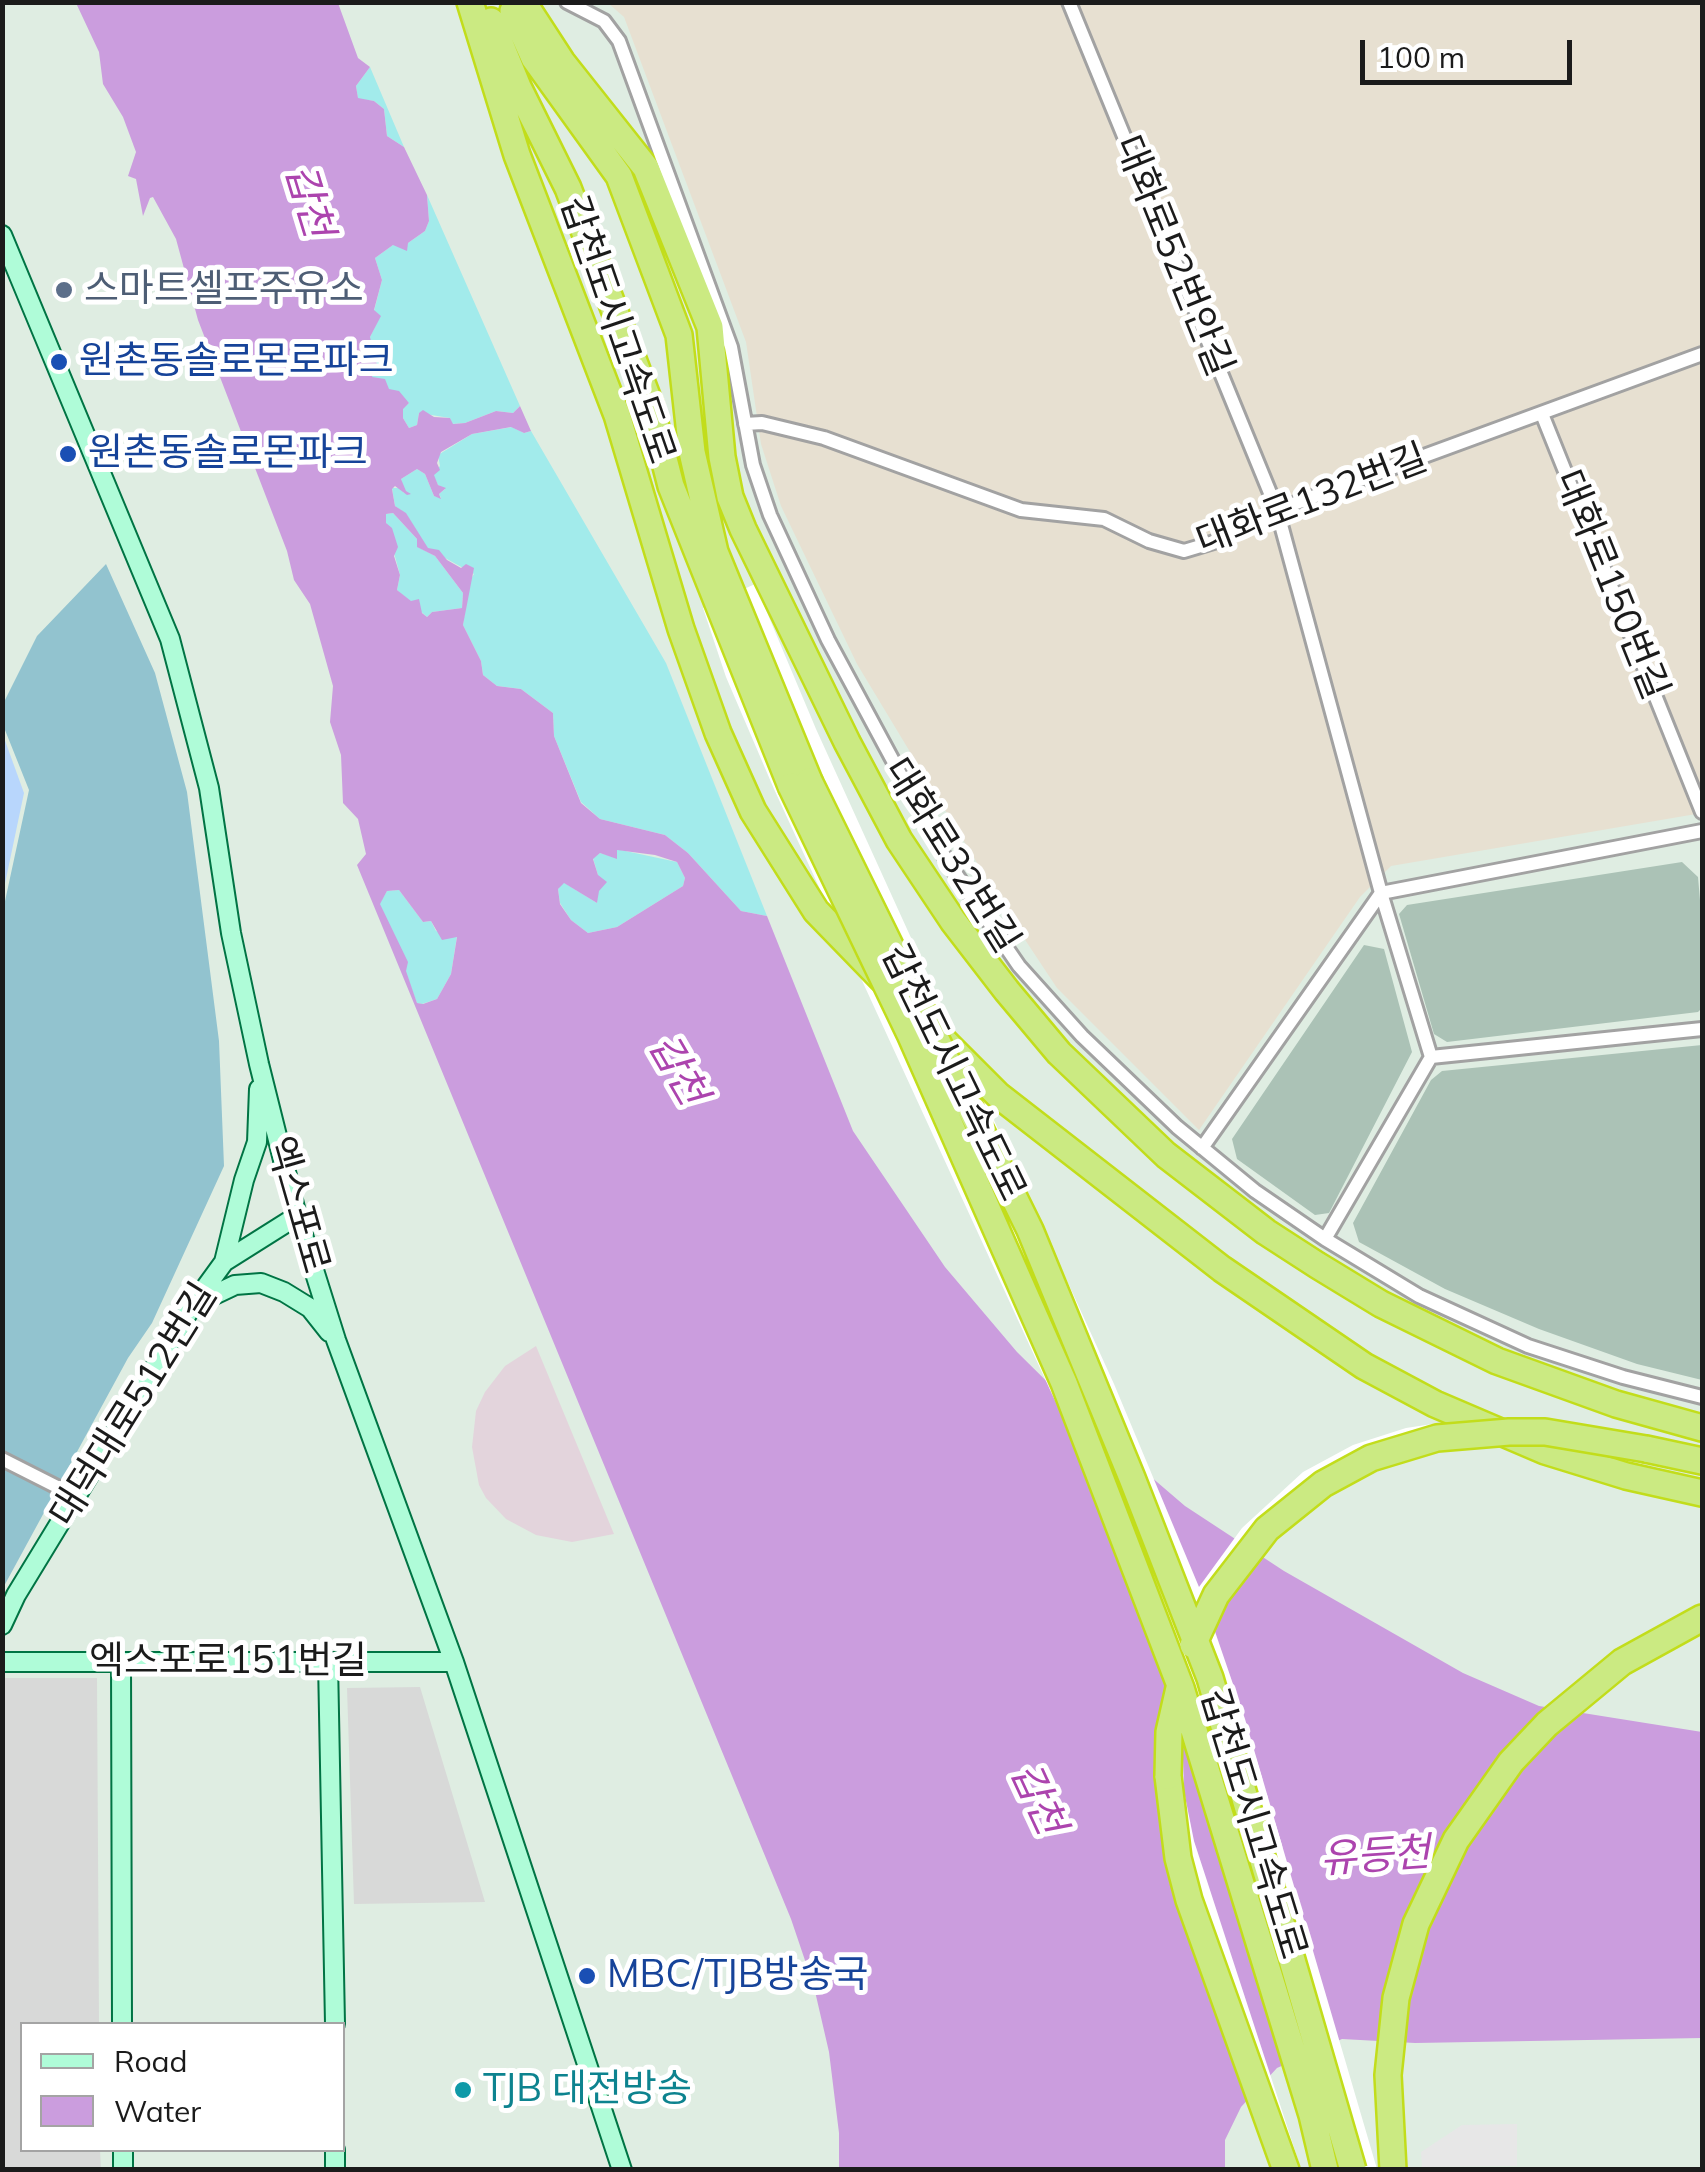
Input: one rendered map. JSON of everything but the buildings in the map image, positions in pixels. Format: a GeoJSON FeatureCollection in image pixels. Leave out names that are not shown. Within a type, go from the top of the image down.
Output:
{"type":"FeatureCollection","features":[{"type":"Feature","properties":{"kind":"highway"},"geometry":{"type":"LineString","coordinates":[[470,2],[517,155],[616,415],[681,629],[718,733],[753,812],[816,911],[998,1095],[1299,1324],[1364,1366],[1495,1431],[1584,1464],[1702,1493]]}},
{"type":"Feature","properties":{"kind":"highway","name":"갑천도시고속도로"},"geometry":{"type":"LineString","coordinates":[[484,2],[518,87],[568,188],[650,404],[677,504],[1064,1383],[1181,1688],[1306,2096],[1324,2170]]}},
{"type":"Feature","properties":{"kind":"highway","name":"갑천도시고속도로"},"geometry":{"type":"LineString","coordinates":[[510,2],[534,58],[619,176],[679,336],[692,452],[715,552],[800,784],[1030,1230],[1210,1678],[1353,2170]]}},
{"type":"Feature","properties":{"kind":"highway"},"geometry":{"type":"LineString","coordinates":[[523,2],[562,62],[646,168],[710,327],[722,457],[730,497],[743,529],[899,840],[1007,992],[1058,1053],[1166,1155],[1316,1265],[1381,1304],[1497,1361],[1616,1404],[1702,1428]]}},
{"type":"Feature","properties":{"kind":"highway"},"geometry":{"type":"LineString","coordinates":[[1286,2170],[1189,1900],[1170,1806],[1169,1732],[1182,1676],[1202,1622],[1240,1559],[1267,1529],[1323,1484],[1396,1448],[1459,1435],[1527,1432],[1585,1437],[1702,1461]]}},
{"type":"Feature","properties":{"kind":"highway"},"geometry":{"type":"LineString","coordinates":[[1394,2170],[1388,2074],[1396,1998],[1416,1924],[1456,1840],[1502,1774],[1546,1724],[1622,1662],[1702,1618]]}},
{"type":"Feature","properties":{"kind":"street","name":"대화로32번길"},"geometry":{"type":"LineString","coordinates":[[567,2],[604,21],[619,41],[723,321],[753,465],[770,516],[828,640],[947,861],[1019,966],[1082,1036],[1202,1148],[1326,1239],[1419,1296],[1528,1346],[1702,1397]]}},
{"type":"Feature","properties":{"kind":"street","name":"대화로52번안길"},"geometry":{"type":"LineString","coordinates":[[1069,2],[1277,510],[1381,893],[1431,1057]]}},
{"type":"Feature","properties":{"kind":"street","name":"엑스포로"},"geometry":{"type":"LineString","coordinates":[[2,235],[170,639],[209,788],[232,932],[259,1064],[298,1216],[336,1340],[454,1662],[622,2170]]}},
{"type":"Feature","properties":{"kind":"street","name":"대화로132번길"},"geometry":{"type":"LineString","coordinates":[[745,424],[762,423],[824,438],[1022,510],[1104,519],[1149,541],[1184,551],[1224,538],[1277,510],[1702,354]]}},
{"type":"Feature","properties":{"kind":"street","name":"대화로150번길"},"geometry":{"type":"LineString","coordinates":[[1542,414],[1702,812]]}},
{"type":"Feature","properties":{"kind":"street"},"geometry":{"type":"LineString","coordinates":[[1202,1148],[1381,893],[1702,831]]}},
{"type":"Feature","properties":{"kind":"street"},"geometry":{"type":"LineString","coordinates":[[1326,1239],[1431,1057],[1702,1029]]}},
{"type":"Feature","properties":{"kind":"street"},"geometry":{"type":"LineString","coordinates":[[224,1262],[257,1142],[259,1064]]}},
{"type":"Feature","properties":{"kind":"street","name":"대덕대로512번길"},"geometry":{"type":"LineString","coordinates":[[2,1625],[16,1595],[192,1306],[224,1262],[298,1216]]}},
{"type":"Feature","properties":{"kind":"street"},"geometry":{"type":"LineString","coordinates":[[192,1306],[235,1284],[261,1283],[310,1308],[336,1340]]}},
{"type":"Feature","properties":{"kind":"street"},"geometry":{"type":"LineString","coordinates":[[2,1459],[77,1498]]}},
{"type":"Feature","properties":{"kind":"street","name":"엑스포로151번길"},"geometry":{"type":"LineString","coordinates":[[2,1662],[454,1662]]}},
{"type":"Feature","properties":{"kind":"street"},"geometry":{"type":"LineString","coordinates":[[121,1662],[122,2022]]}},
{"type":"Feature","properties":{"kind":"street"},"geometry":{"type":"LineString","coordinates":[[328,1662],[335,2022]]}},
{"type":"Feature","properties":{"kind":"shaded area"},"geometry":{"type":"Polygon","coordinates":[[[608,3],[1702,3],[1702,813],[1391,866],[1360,897],[1199,1130],[1057,988],[857,664],[781,506],[761,444],[746,342],[624,17],[608,3]]]}},
{"type":"Feature","properties":{"kind":"shaded area"},"geometry":{"type":"Polygon","coordinates":[[[370,67],[404,147],[387,136],[384,109],[374,101],[358,99],[356,86],[370,67]]]}},
{"type":"Feature","properties":{"kind":"shaded area"},"geometry":{"type":"Polygon","coordinates":[[[427,195],[520,406],[513,413],[496,411],[452,424],[450,418],[419,413],[417,425],[409,428],[403,408],[409,403],[372,378],[370,337],[380,316],[374,311],[382,280],[375,258],[425,231],[429,221],[427,195]]]}},
{"type":"Feature","properties":{"kind":"shaded area"},"geometry":{"type":"Polygon","coordinates":[[[512,427],[524,433],[531,431],[666,663],[767,916],[741,911],[688,853],[665,835],[600,819],[581,802],[554,736],[553,713],[521,689],[497,686],[483,675],[481,661],[463,625],[469,582],[474,574],[427,548],[406,514],[395,506],[392,488],[400,488],[404,493],[401,479],[417,469],[425,474],[434,496],[441,498],[439,494],[445,489],[433,475],[440,466],[438,455],[472,434],[512,427]]]}},
{"type":"Feature","properties":{"kind":"shaded area"},"geometry":{"type":"Polygon","coordinates":[[[393,513],[417,539],[418,547],[435,556],[463,593],[462,608],[432,612],[427,617],[397,590],[400,575],[386,523],[386,514],[393,513]]]}},
{"type":"Feature","properties":{"kind":"shaded area"},"geometry":{"type":"Polygon","coordinates":[[[106,564],[155,673],[187,792],[219,1041],[224,1166],[152,1323],[128,1358],[3,1588],[2,915],[29,790],[3,725],[3,704],[37,636],[106,564]]]}},
{"type":"Feature","properties":{"kind":"shaded area"},"geometry":{"type":"Polygon","coordinates":[[[3,735],[24,793],[3,893],[3,735]]]}},
{"type":"Feature","properties":{"kind":"shaded area"},"geometry":{"type":"Polygon","coordinates":[[[616,849],[677,862],[685,878],[683,886],[617,927],[588,933],[571,920],[560,903],[558,889],[563,882],[597,903],[598,875],[593,858],[600,853],[617,858],[616,849]]]}},
{"type":"Feature","properties":{"kind":"shaded area"},"geometry":{"type":"Polygon","coordinates":[[[1682,862],[1698,877],[1702,1008],[1698,1012],[1447,1042],[1434,1034],[1399,914],[1407,905],[1682,862]]]}},
{"type":"Feature","properties":{"kind":"shaded area"},"geometry":{"type":"Polygon","coordinates":[[[399,890],[423,922],[431,921],[436,931],[457,936],[451,974],[437,999],[422,1004],[417,1003],[379,904],[387,891],[399,890]]]}},
{"type":"Feature","properties":{"kind":"shaded area"},"geometry":{"type":"Polygon","coordinates":[[[1364,945],[1384,949],[1412,1052],[1329,1213],[1315,1215],[1237,1159],[1232,1139],[1364,945]]]}},
{"type":"Feature","properties":{"kind":"shaded area"},"geometry":{"type":"Polygon","coordinates":[[[1702,1045],[1702,1380],[1637,1364],[1539,1329],[1445,1289],[1359,1242],[1353,1223],[1431,1080],[1442,1071],[1702,1045]]]}},
{"type":"Feature","properties":{"kind":"shaded area"},"geometry":{"type":"Polygon","coordinates":[[[536,1346],[614,1534],[572,1542],[536,1535],[506,1519],[479,1485],[472,1447],[476,1411],[505,1366],[536,1346]]]}},
{"type":"Feature","properties":{"kind":"shaded area"},"geometry":{"type":"Polygon","coordinates":[[[3,1678],[97,1678],[99,2022],[20,2022],[20,2152],[100,2152],[101,2169],[3,2169],[3,1678]]]}},
{"type":"Feature","properties":{"kind":"shaded area"},"geometry":{"type":"Polygon","coordinates":[[[420,1687],[485,1902],[354,1904],[347,1688],[420,1687]]]}},
{"type":"Feature","properties":{"kind":"shaded area"},"geometry":{"type":"Polygon","coordinates":[[[1517,2124],[1517,2166],[1422,2167],[1421,2152],[1462,2125],[1517,2124]]]}},
{"type":"Feature","properties":{"kind":"water"},"geometry":{"type":"Polygon","coordinates":[[[76,3],[338,3],[358,58],[370,67],[356,86],[358,98],[374,101],[384,109],[387,136],[404,147],[427,195],[429,221],[425,231],[408,243],[407,251],[393,245],[375,258],[382,280],[374,310],[381,316],[370,337],[377,365],[372,377],[385,379],[389,389],[399,391],[409,403],[403,409],[403,418],[409,428],[417,425],[423,410],[434,417],[450,418],[453,424],[496,411],[513,413],[520,406],[531,431],[524,433],[511,427],[472,434],[441,452],[437,463],[440,470],[434,475],[438,485],[446,488],[439,494],[441,499],[434,496],[425,474],[417,469],[401,479],[411,494],[395,486],[392,489],[395,506],[406,513],[428,548],[439,550],[461,568],[466,564],[474,568],[463,625],[481,661],[483,675],[497,686],[521,689],[553,713],[554,736],[581,803],[600,819],[665,835],[688,853],[741,911],[767,916],[853,1131],[945,1267],[1017,1352],[1094,1428],[1185,1506],[1284,1571],[1463,1673],[1539,1706],[1702,1732],[1702,2038],[1415,2043],[1342,2039],[1277,2068],[1241,2107],[1225,2140],[1225,2169],[839,2169],[839,2133],[829,2052],[814,1987],[791,1919],[357,865],[366,854],[358,819],[343,803],[341,755],[330,722],[333,686],[310,604],[294,580],[287,551],[198,320],[176,239],[153,197],[143,216],[136,179],[128,176],[136,152],[123,117],[103,84],[99,52],[76,3]],[[393,513],[386,514],[386,523],[392,528],[398,547],[394,556],[400,575],[397,590],[411,601],[419,599],[427,617],[432,612],[462,608],[463,593],[435,556],[417,547],[417,539],[393,513]],[[617,850],[617,859],[600,853],[593,859],[598,875],[607,882],[599,891],[597,903],[564,883],[558,889],[560,904],[571,920],[588,933],[617,927],[683,886],[685,878],[677,862],[617,850]],[[399,890],[387,891],[380,904],[408,962],[406,971],[417,1003],[437,999],[451,974],[457,937],[442,940],[431,921],[423,922],[399,890]]]}},
{"type":"Feature","properties":{"kind":"pier"},"geometry":{"type":"Polygon","coordinates":[[[755,584],[816,729],[1114,1384],[1199,1587],[1242,1528],[1303,1472],[1353,1445],[1406,1428],[1452,1421],[1497,1440],[1427,1449],[1349,1477],[1283,1523],[1210,1617],[1245,1719],[1377,2169],[1315,2169],[1182,1729],[1184,1791],[1194,1841],[1301,2169],[1281,2169],[1177,1855],[1169,1692],[1125,1570],[1057,1405],[774,789],[726,677],[703,608],[755,584]]]}},
{"type":"Feature","properties":{"kind":"place","name":"스마트셀프주유소"},"geometry":{"type":"Point","coordinates":[64,290]}},
{"type":"Feature","properties":{"kind":"place","name":"원촌동솔로몬로파크"},"geometry":{"type":"Point","coordinates":[59,362]}},
{"type":"Feature","properties":{"kind":"place","name":"원촌동솔로몬파크"},"geometry":{"type":"Point","coordinates":[68,454]}},
{"type":"Feature","properties":{"kind":"place","name":"MBC/TJB방송국"},"geometry":{"type":"Point","coordinates":[587,1976]}},
{"type":"Feature","properties":{"kind":"place","name":"TJB 대전방송"},"geometry":{"type":"Point","coordinates":[463,2090]}},
{"type":"Feature","properties":{"kind":"water label","name":"갑천"},"geometry":{"type":"Point","coordinates":[308,201]}},
{"type":"Feature","properties":{"kind":"water label","name":"갑천"},"geometry":{"type":"Point","coordinates":[677,1070]}},
{"type":"Feature","properties":{"kind":"water label","name":"갑천"},"geometry":{"type":"Point","coordinates":[1037,1799]}},
{"type":"Feature","properties":{"kind":"water label","name":"유등천"},"geometry":{"type":"Point","coordinates":[1375,1857]}}]}
